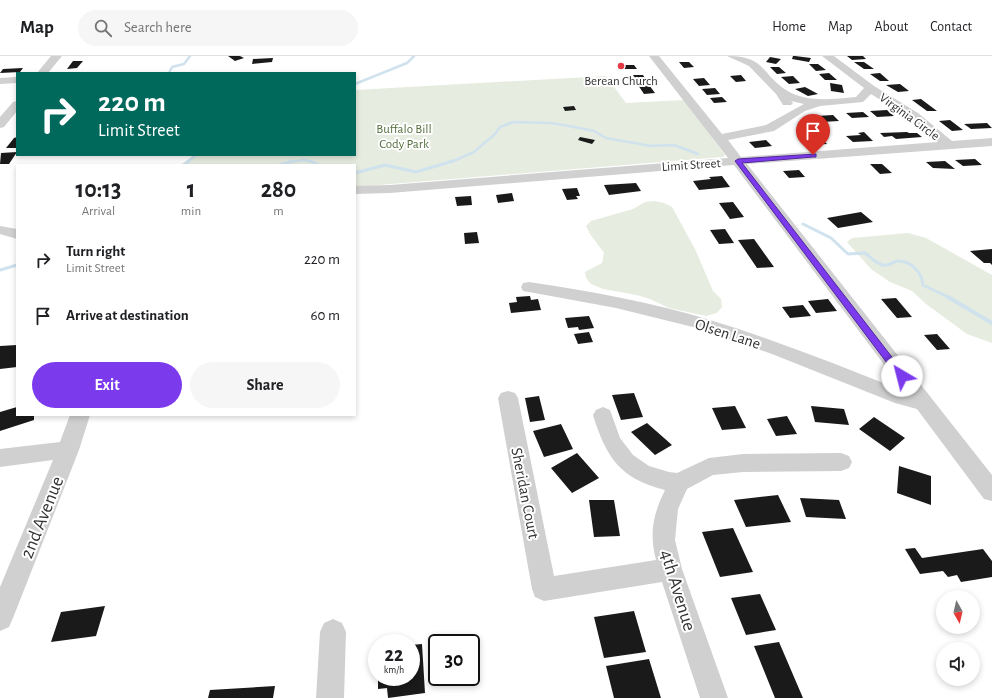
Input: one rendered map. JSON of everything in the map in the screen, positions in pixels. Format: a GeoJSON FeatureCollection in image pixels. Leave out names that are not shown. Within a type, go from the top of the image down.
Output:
{"type":"FeatureCollection","features":[{"type":"Feature","properties":{"kind":"street"},"geometry":{"type":"LineString","coordinates":[[43,72],[57,56]]}},
{"type":"Feature","properties":{"kind":"street"},"geometry":{"type":"LineString","coordinates":[[654,56],[738,161],[921,402],[992,492]]}},
{"type":"Feature","properties":{"kind":"street"},"geometry":{"type":"LineString","coordinates":[[719,138],[770,128],[784,121],[787,116],[788,104],[781,92],[753,60],[732,56]]}},
{"type":"Feature","properties":{"kind":"street","name":"Virginia Circle"},"geometry":{"type":"LineString","coordinates":[[827,56],[870,88],[894,102],[949,145]]}},
{"type":"Feature","properties":{"kind":"street"},"geometry":{"type":"LineString","coordinates":[[0,81],[16,80]]}},
{"type":"Feature","properties":{"kind":"street","name":"Virginia Circle"},"geometry":{"type":"LineString","coordinates":[[781,92],[796,99],[817,103],[859,100],[870,88]]}},
{"type":"Feature","properties":{"kind":"street"},"geometry":{"type":"LineString","coordinates":[[859,100],[875,99],[894,102]]}},
{"type":"Feature","properties":{"kind":"street"},"geometry":{"type":"LineString","coordinates":[[787,116],[817,103]]}},
{"type":"Feature","properties":{"kind":"street"},"geometry":{"type":"LineString","coordinates":[[0,124],[16,105]]}},
{"type":"Feature","properties":{"kind":"street","name":"Limit Street"},"geometry":{"type":"LineString","coordinates":[[356,196],[382,193],[390,190],[738,161],[992,142]]}},
{"type":"Feature","properties":{"kind":"street","name":"Limit Street"},"geometry":{"type":"LineString","coordinates":[[356,190],[381,188],[390,190]]}},
{"type":"Feature","properties":{"kind":"street"},"geometry":{"type":"LineString","coordinates":[[0,230],[16,234]]}},
{"type":"Feature","properties":{"kind":"street"},"geometry":{"type":"LineString","coordinates":[[0,238],[16,238]]}},
{"type":"Feature","properties":{"kind":"street","name":"Olsen Lane"},"geometry":{"type":"LineString","coordinates":[[529,287],[583,295],[702,324],[764,344],[902,398],[921,402]]}},
{"type":"Feature","properties":{"kind":"street","name":"Sheridan Court"},"geometry":{"type":"LineString","coordinates":[[508,398],[544,589],[670,569]]}},
{"type":"Feature","properties":{"kind":"street"},"geometry":{"type":"LineString","coordinates":[[603,415],[612,444],[638,472],[656,480],[679,483],[708,467],[743,462],[841,462]]}},
{"type":"Feature","properties":{"kind":"street","name":"2nd Avenue"},"geometry":{"type":"LineString","coordinates":[[0,618],[68,450],[80,416]]}},
{"type":"Feature","properties":{"kind":"street"},"geometry":{"type":"LineString","coordinates":[[0,458],[68,450]]}},
{"type":"Feature","properties":{"kind":"street","name":"4th Avenue"},"geometry":{"type":"LineString","coordinates":[[679,483],[667,509],[663,540],[670,569],[714,698]]}},
{"type":"Feature","properties":{"kind":"street"},"geometry":{"type":"LineString","coordinates":[[330,698],[333,632]]}},
{"type":"Feature","properties":{"kind":"green space","name":"Buffalo Bill Cody Park"},"geometry":{"type":"Polygon","coordinates":[[[606,76],[626,103],[685,100],[725,155],[723,157],[356,187],[356,164],[182,164],[194,156],[356,156],[356,90],[606,76]]]}},
{"type":"Feature","properties":{"kind":"green space"},"geometry":{"type":"Polygon","coordinates":[[[655,201],[672,207],[695,249],[713,291],[721,299],[722,307],[717,313],[706,316],[669,308],[637,295],[603,289],[591,284],[586,278],[585,272],[602,263],[604,253],[586,226],[591,221],[633,209],[645,202],[655,201]]]}},
{"type":"Feature","properties":{"kind":"green space"},"geometry":{"type":"Polygon","coordinates":[[[908,233],[926,238],[992,275],[992,343],[967,334],[926,304],[912,291],[890,282],[871,269],[847,242],[852,238],[908,233]]]}},
{"type":"Feature","properties":{"kind":"building"},"geometry":{"type":"Polygon","coordinates":[[[228,56],[240,56],[244,58],[235,61],[228,56]]]}},
{"type":"Feature","properties":{"kind":"building"},"geometry":{"type":"Polygon","coordinates":[[[793,56],[811,58],[809,62],[792,59],[793,56]]]}},
{"type":"Feature","properties":{"kind":"building"},"geometry":{"type":"Polygon","coordinates":[[[847,56],[863,56],[866,59],[852,60],[847,56]]]}},
{"type":"Feature","properties":{"kind":"building"},"geometry":{"type":"Polygon","coordinates":[[[770,57],[781,59],[776,64],[766,62],[770,57]]]}},
{"type":"Feature","properties":{"kind":"building"},"geometry":{"type":"Polygon","coordinates":[[[273,58],[272,62],[252,64],[253,59],[273,58]]]}},
{"type":"Feature","properties":{"kind":"building"},"geometry":{"type":"Polygon","coordinates":[[[73,61],[83,61],[77,68],[67,69],[73,61]]]}},
{"type":"Feature","properties":{"kind":"building"},"geometry":{"type":"Polygon","coordinates":[[[679,62],[689,62],[694,67],[684,68],[679,62]]]}},
{"type":"Feature","properties":{"kind":"building"},"geometry":{"type":"Polygon","coordinates":[[[854,62],[864,62],[874,69],[864,69],[854,62]]]}},
{"type":"Feature","properties":{"kind":"building"},"geometry":{"type":"Polygon","coordinates":[[[809,64],[818,64],[826,70],[816,71],[809,64]]]}},
{"type":"Feature","properties":{"kind":"building"},"geometry":{"type":"Polygon","coordinates":[[[621,65],[634,65],[637,69],[624,69],[621,65]]]}},
{"type":"Feature","properties":{"kind":"building"},"geometry":{"type":"Polygon","coordinates":[[[770,67],[779,67],[786,73],[777,74],[770,67]]]}},
{"type":"Feature","properties":{"kind":"building"},"geometry":{"type":"Polygon","coordinates":[[[23,68],[20,72],[0,73],[3,69],[23,68]]]}},
{"type":"Feature","properties":{"kind":"building"},"geometry":{"type":"Polygon","coordinates":[[[829,73],[837,80],[825,80],[819,74],[829,73]]]}},
{"type":"Feature","properties":{"kind":"building"},"geometry":{"type":"Polygon","coordinates":[[[880,73],[889,81],[880,81],[870,74],[880,73]]]}},
{"type":"Feature","properties":{"kind":"building"},"geometry":{"type":"Polygon","coordinates":[[[633,75],[643,75],[647,81],[637,81],[633,75]]]}},
{"type":"Feature","properties":{"kind":"building"},"geometry":{"type":"Polygon","coordinates":[[[741,75],[746,81],[736,82],[730,76],[741,75]]]}},
{"type":"Feature","properties":{"kind":"building"},"geometry":{"type":"Polygon","coordinates":[[[793,76],[800,83],[789,84],[781,77],[793,76]]]}},
{"type":"Feature","properties":{"kind":"building"},"geometry":{"type":"Polygon","coordinates":[[[704,78],[710,85],[699,86],[693,79],[704,78]]]}},
{"type":"Feature","properties":{"kind":"building"},"geometry":{"type":"Polygon","coordinates":[[[830,83],[842,85],[844,93],[831,91],[830,83]]]}},
{"type":"Feature","properties":{"kind":"building"},"geometry":{"type":"Polygon","coordinates":[[[900,84],[909,91],[898,92],[886,85],[900,84]]]}},
{"type":"Feature","properties":{"kind":"building"},"geometry":{"type":"Polygon","coordinates":[[[638,85],[649,85],[655,93],[644,94],[638,85]]]}},
{"type":"Feature","properties":{"kind":"building"},"geometry":{"type":"Polygon","coordinates":[[[805,87],[818,94],[808,96],[795,89],[805,87]]]}},
{"type":"Feature","properties":{"kind":"building"},"geometry":{"type":"Polygon","coordinates":[[[715,88],[720,94],[707,95],[702,89],[715,88]]]}},
{"type":"Feature","properties":{"kind":"building"},"geometry":{"type":"Polygon","coordinates":[[[722,97],[727,102],[714,103],[710,98],[722,97]]]}},
{"type":"Feature","properties":{"kind":"building"},"geometry":{"type":"Polygon","coordinates":[[[921,99],[937,111],[927,111],[912,100],[921,99]]]}},
{"type":"Feature","properties":{"kind":"building"},"geometry":{"type":"Polygon","coordinates":[[[574,106],[576,110],[565,111],[563,107],[574,106]]]}},
{"type":"Feature","properties":{"kind":"building"},"geometry":{"type":"Polygon","coordinates":[[[887,110],[894,116],[877,117],[870,111],[887,110]]]}},
{"type":"Feature","properties":{"kind":"building"},"geometry":{"type":"Polygon","coordinates":[[[863,112],[869,117],[852,118],[846,113],[863,112]]]}},
{"type":"Feature","properties":{"kind":"building"},"geometry":{"type":"Polygon","coordinates":[[[833,115],[839,121],[822,122],[817,116],[833,115]]]}},
{"type":"Feature","properties":{"kind":"building"},"geometry":{"type":"Polygon","coordinates":[[[950,120],[963,130],[952,131],[939,121],[950,120]]]}},
{"type":"Feature","properties":{"kind":"building"},"geometry":{"type":"Polygon","coordinates":[[[987,123],[992,128],[971,129],[964,124],[987,123]]]}},
{"type":"Feature","properties":{"kind":"building"},"geometry":{"type":"Polygon","coordinates":[[[864,132],[873,141],[853,142],[846,136],[861,135],[858,133],[864,132]]]}},
{"type":"Feature","properties":{"kind":"building"},"geometry":{"type":"Polygon","coordinates":[[[880,133],[917,133],[922,137],[896,139],[892,136],[884,137],[880,133]]]}},
{"type":"Feature","properties":{"kind":"building"},"geometry":{"type":"Polygon","coordinates":[[[819,136],[827,144],[805,145],[798,138],[819,136]]]}},
{"type":"Feature","properties":{"kind":"building"},"geometry":{"type":"Polygon","coordinates":[[[16,137],[16,148],[6,148],[16,137]]]}},
{"type":"Feature","properties":{"kind":"building"},"geometry":{"type":"Polygon","coordinates":[[[580,137],[595,140],[592,144],[578,140],[580,137]]]}},
{"type":"Feature","properties":{"kind":"building"},"geometry":{"type":"Polygon","coordinates":[[[766,140],[772,146],[755,148],[749,142],[766,140]]]}},
{"type":"Feature","properties":{"kind":"building"},"geometry":{"type":"Polygon","coordinates":[[[16,152],[9,164],[0,164],[1,153],[16,152]]]}},
{"type":"Feature","properties":{"kind":"building"},"geometry":{"type":"Polygon","coordinates":[[[975,159],[982,165],[963,166],[955,160],[975,159]]]}},
{"type":"Feature","properties":{"kind":"building"},"geometry":{"type":"Polygon","coordinates":[[[945,161],[955,169],[933,168],[926,162],[945,161]]]}},
{"type":"Feature","properties":{"kind":"building"},"geometry":{"type":"Polygon","coordinates":[[[870,164],[882,164],[892,173],[880,174],[870,164]]]}},
{"type":"Feature","properties":{"kind":"building"},"geometry":{"type":"Polygon","coordinates":[[[799,170],[805,177],[789,178],[783,171],[799,170]]]}},
{"type":"Feature","properties":{"kind":"building"},"geometry":{"type":"Polygon","coordinates":[[[722,176],[730,187],[699,190],[693,181],[711,179],[709,177],[722,176]]]}},
{"type":"Feature","properties":{"kind":"building"},"geometry":{"type":"Polygon","coordinates":[[[636,183],[641,191],[609,195],[604,185],[636,183]]]}},
{"type":"Feature","properties":{"kind":"building"},"geometry":{"type":"Polygon","coordinates":[[[577,188],[580,196],[576,196],[578,199],[567,200],[562,189],[577,188]]]}},
{"type":"Feature","properties":{"kind":"building"},"geometry":{"type":"Polygon","coordinates":[[[512,193],[514,201],[498,203],[496,195],[512,193]]]}},
{"type":"Feature","properties":{"kind":"building"},"geometry":{"type":"Polygon","coordinates":[[[471,196],[472,205],[457,206],[455,197],[471,196]]]}},
{"type":"Feature","properties":{"kind":"building"},"geometry":{"type":"Polygon","coordinates":[[[733,202],[744,217],[730,219],[719,203],[733,202]]]}},
{"type":"Feature","properties":{"kind":"building"},"geometry":{"type":"Polygon","coordinates":[[[861,212],[873,222],[838,228],[827,218],[861,212]]]}},
{"type":"Feature","properties":{"kind":"building"},"geometry":{"type":"Polygon","coordinates":[[[725,229],[734,243],[719,244],[710,230],[725,229]]]}},
{"type":"Feature","properties":{"kind":"building"},"geometry":{"type":"Polygon","coordinates":[[[477,232],[479,243],[465,244],[464,233],[477,232]]]}},
{"type":"Feature","properties":{"kind":"building"},"geometry":{"type":"Polygon","coordinates":[[[754,239],[774,267],[757,268],[738,240],[754,239]]]}},
{"type":"Feature","properties":{"kind":"building"},"geometry":{"type":"Polygon","coordinates":[[[992,249],[992,265],[990,263],[984,263],[970,251],[992,249]]]}},
{"type":"Feature","properties":{"kind":"building"},"geometry":{"type":"Polygon","coordinates":[[[530,296],[531,300],[538,299],[541,310],[511,313],[509,303],[517,302],[516,297],[530,296]]]}},
{"type":"Feature","properties":{"kind":"building"},"geometry":{"type":"Polygon","coordinates":[[[896,298],[912,317],[897,318],[881,299],[896,298]]]}},
{"type":"Feature","properties":{"kind":"building"},"geometry":{"type":"Polygon","coordinates":[[[828,299],[837,311],[816,313],[808,301],[828,299]]]}},
{"type":"Feature","properties":{"kind":"building"},"geometry":{"type":"Polygon","coordinates":[[[803,305],[811,316],[790,318],[782,307],[803,305]]]}},
{"type":"Feature","properties":{"kind":"building"},"geometry":{"type":"Polygon","coordinates":[[[589,316],[594,328],[579,330],[578,327],[568,328],[565,318],[589,316]]]}},
{"type":"Feature","properties":{"kind":"building"},"geometry":{"type":"Polygon","coordinates":[[[589,332],[593,342],[578,344],[574,334],[589,332]]]}},
{"type":"Feature","properties":{"kind":"building"},"geometry":{"type":"Polygon","coordinates":[[[937,334],[950,349],[937,350],[924,335],[937,334]]]}},
{"type":"Feature","properties":{"kind":"building"},"geometry":{"type":"Polygon","coordinates":[[[16,345],[16,367],[0,369],[0,346],[16,345]]]}},
{"type":"Feature","properties":{"kind":"building"},"geometry":{"type":"Polygon","coordinates":[[[634,393],[643,417],[621,420],[612,395],[634,393]]]}},
{"type":"Feature","properties":{"kind":"building"},"geometry":{"type":"Polygon","coordinates":[[[539,396],[545,420],[530,422],[525,398],[539,396]]]}},
{"type":"Feature","properties":{"kind":"building"},"geometry":{"type":"Polygon","coordinates":[[[735,406],[746,428],[722,430],[712,408],[735,406]]]}},
{"type":"Feature","properties":{"kind":"building"},"geometry":{"type":"Polygon","coordinates":[[[811,406],[844,409],[849,425],[815,422],[811,406]]]}},
{"type":"Feature","properties":{"kind":"building"},"geometry":{"type":"Polygon","coordinates":[[[16,407],[16,416],[34,416],[34,420],[0,431],[0,412],[16,407]]]}},
{"type":"Feature","properties":{"kind":"building"},"geometry":{"type":"Polygon","coordinates":[[[787,416],[797,434],[776,436],[767,419],[787,416]]]}},
{"type":"Feature","properties":{"kind":"building"},"geometry":{"type":"Polygon","coordinates":[[[874,417],[905,438],[890,451],[859,429],[874,417]]]}},
{"type":"Feature","properties":{"kind":"building"},"geometry":{"type":"Polygon","coordinates":[[[647,423],[672,445],[655,455],[631,432],[647,423]]]}},
{"type":"Feature","properties":{"kind":"building"},"geometry":{"type":"Polygon","coordinates":[[[561,424],[573,449],[544,457],[533,431],[561,424]]]}},
{"type":"Feature","properties":{"kind":"building"},"geometry":{"type":"Polygon","coordinates":[[[577,453],[599,478],[572,493],[551,468],[577,453]]]}},
{"type":"Feature","properties":{"kind":"building"},"geometry":{"type":"Polygon","coordinates":[[[899,466],[931,476],[931,505],[897,493],[899,466]]]}},
{"type":"Feature","properties":{"kind":"building"},"geometry":{"type":"Polygon","coordinates":[[[778,495],[791,522],[746,527],[734,500],[778,495]]]}},
{"type":"Feature","properties":{"kind":"building"},"geometry":{"type":"Polygon","coordinates":[[[800,498],[839,500],[846,519],[806,517],[800,498]]]}},
{"type":"Feature","properties":{"kind":"building"},"geometry":{"type":"Polygon","coordinates":[[[589,500],[614,500],[620,536],[594,537],[589,500]]]}},
{"type":"Feature","properties":{"kind":"building"},"geometry":{"type":"Polygon","coordinates":[[[733,528],[753,572],[720,577],[702,532],[733,528]]]}},
{"type":"Feature","properties":{"kind":"building"},"geometry":{"type":"Polygon","coordinates":[[[915,548],[922,558],[983,549],[992,561],[992,577],[961,582],[957,575],[948,577],[943,571],[920,574],[905,549],[915,548]]]}},
{"type":"Feature","properties":{"kind":"building"},"geometry":{"type":"Polygon","coordinates":[[[760,594],[776,630],[746,635],[731,598],[760,594]]]}},
{"type":"Feature","properties":{"kind":"building"},"geometry":{"type":"Polygon","coordinates":[[[105,606],[96,636],[51,642],[61,612],[105,606]]]}},
{"type":"Feature","properties":{"kind":"building"},"geometry":{"type":"Polygon","coordinates":[[[634,611],[646,652],[604,658],[594,617],[634,611]]]}},
{"type":"Feature","properties":{"kind":"building"},"geometry":{"type":"Polygon","coordinates":[[[779,642],[803,698],[775,698],[754,646],[779,642]]]}},
{"type":"Feature","properties":{"kind":"building"},"geometry":{"type":"Polygon","coordinates":[[[420,644],[422,644],[425,693],[388,698],[387,688],[378,689],[378,686],[420,686],[420,644]]]}},
{"type":"Feature","properties":{"kind":"building"},"geometry":{"type":"Polygon","coordinates":[[[649,659],[661,698],[614,698],[606,666],[649,659]]]}},
{"type":"Feature","properties":{"kind":"building"},"geometry":{"type":"Polygon","coordinates":[[[275,686],[273,698],[208,698],[210,690],[275,686]]]}},
{"type":"Feature","properties":{"kind":"waterway"},"geometry":{"type":"LineString","coordinates":[[170,72],[172,67],[184,64],[190,56]]}},
{"type":"Feature","properties":{"kind":"waterway"},"geometry":{"type":"LineString","coordinates":[[356,84],[407,63],[414,56]]}},
{"type":"Feature","properties":{"kind":"waterway"},"geometry":{"type":"LineString","coordinates":[[451,162],[474,152],[495,134],[500,127],[513,122],[551,123],[569,126],[594,131],[606,138],[651,146],[674,145],[698,154]]}},
{"type":"Feature","properties":{"kind":"waterway"},"geometry":{"type":"LineString","coordinates":[[187,162],[195,156]]}},
{"type":"Feature","properties":{"kind":"waterway"},"geometry":{"type":"LineString","coordinates":[[292,162],[304,160],[312,162]]}},
{"type":"Feature","properties":{"kind":"waterway"},"geometry":{"type":"LineString","coordinates":[[185,164],[189,161]]}},
{"type":"Feature","properties":{"kind":"waterway"},"geometry":{"type":"LineString","coordinates":[[356,173],[385,165],[416,172],[453,161]]}},
{"type":"Feature","properties":{"kind":"waterway"},"geometry":{"type":"LineString","coordinates":[[283,164],[292,162]]}},
{"type":"Feature","properties":{"kind":"waterway"},"geometry":{"type":"LineString","coordinates":[[312,162],[317,164]]}},
{"type":"Feature","properties":{"kind":"waterway"},"geometry":{"type":"LineString","coordinates":[[803,224],[831,238],[848,254],[865,253],[876,262],[885,265],[898,261],[912,265],[921,276],[923,285],[948,297]]}},
{"type":"Feature","properties":{"kind":"waterway"},"geometry":{"type":"LineString","coordinates":[[0,270],[16,265]]}},
{"type":"Feature","properties":{"kind":"waterway"},"geometry":{"type":"LineString","coordinates":[[948,297],[992,323]]}},
{"type":"Feature","properties":{"kind":"place","name":"Berean Church"},"geometry":{"type":"Point","coordinates":[621,66]}},
{"type":"Feature","properties":{"kind":"route"},"geometry":{"type":"LineString","coordinates":[[813,155],[738,161],[902,376]]}}]}
